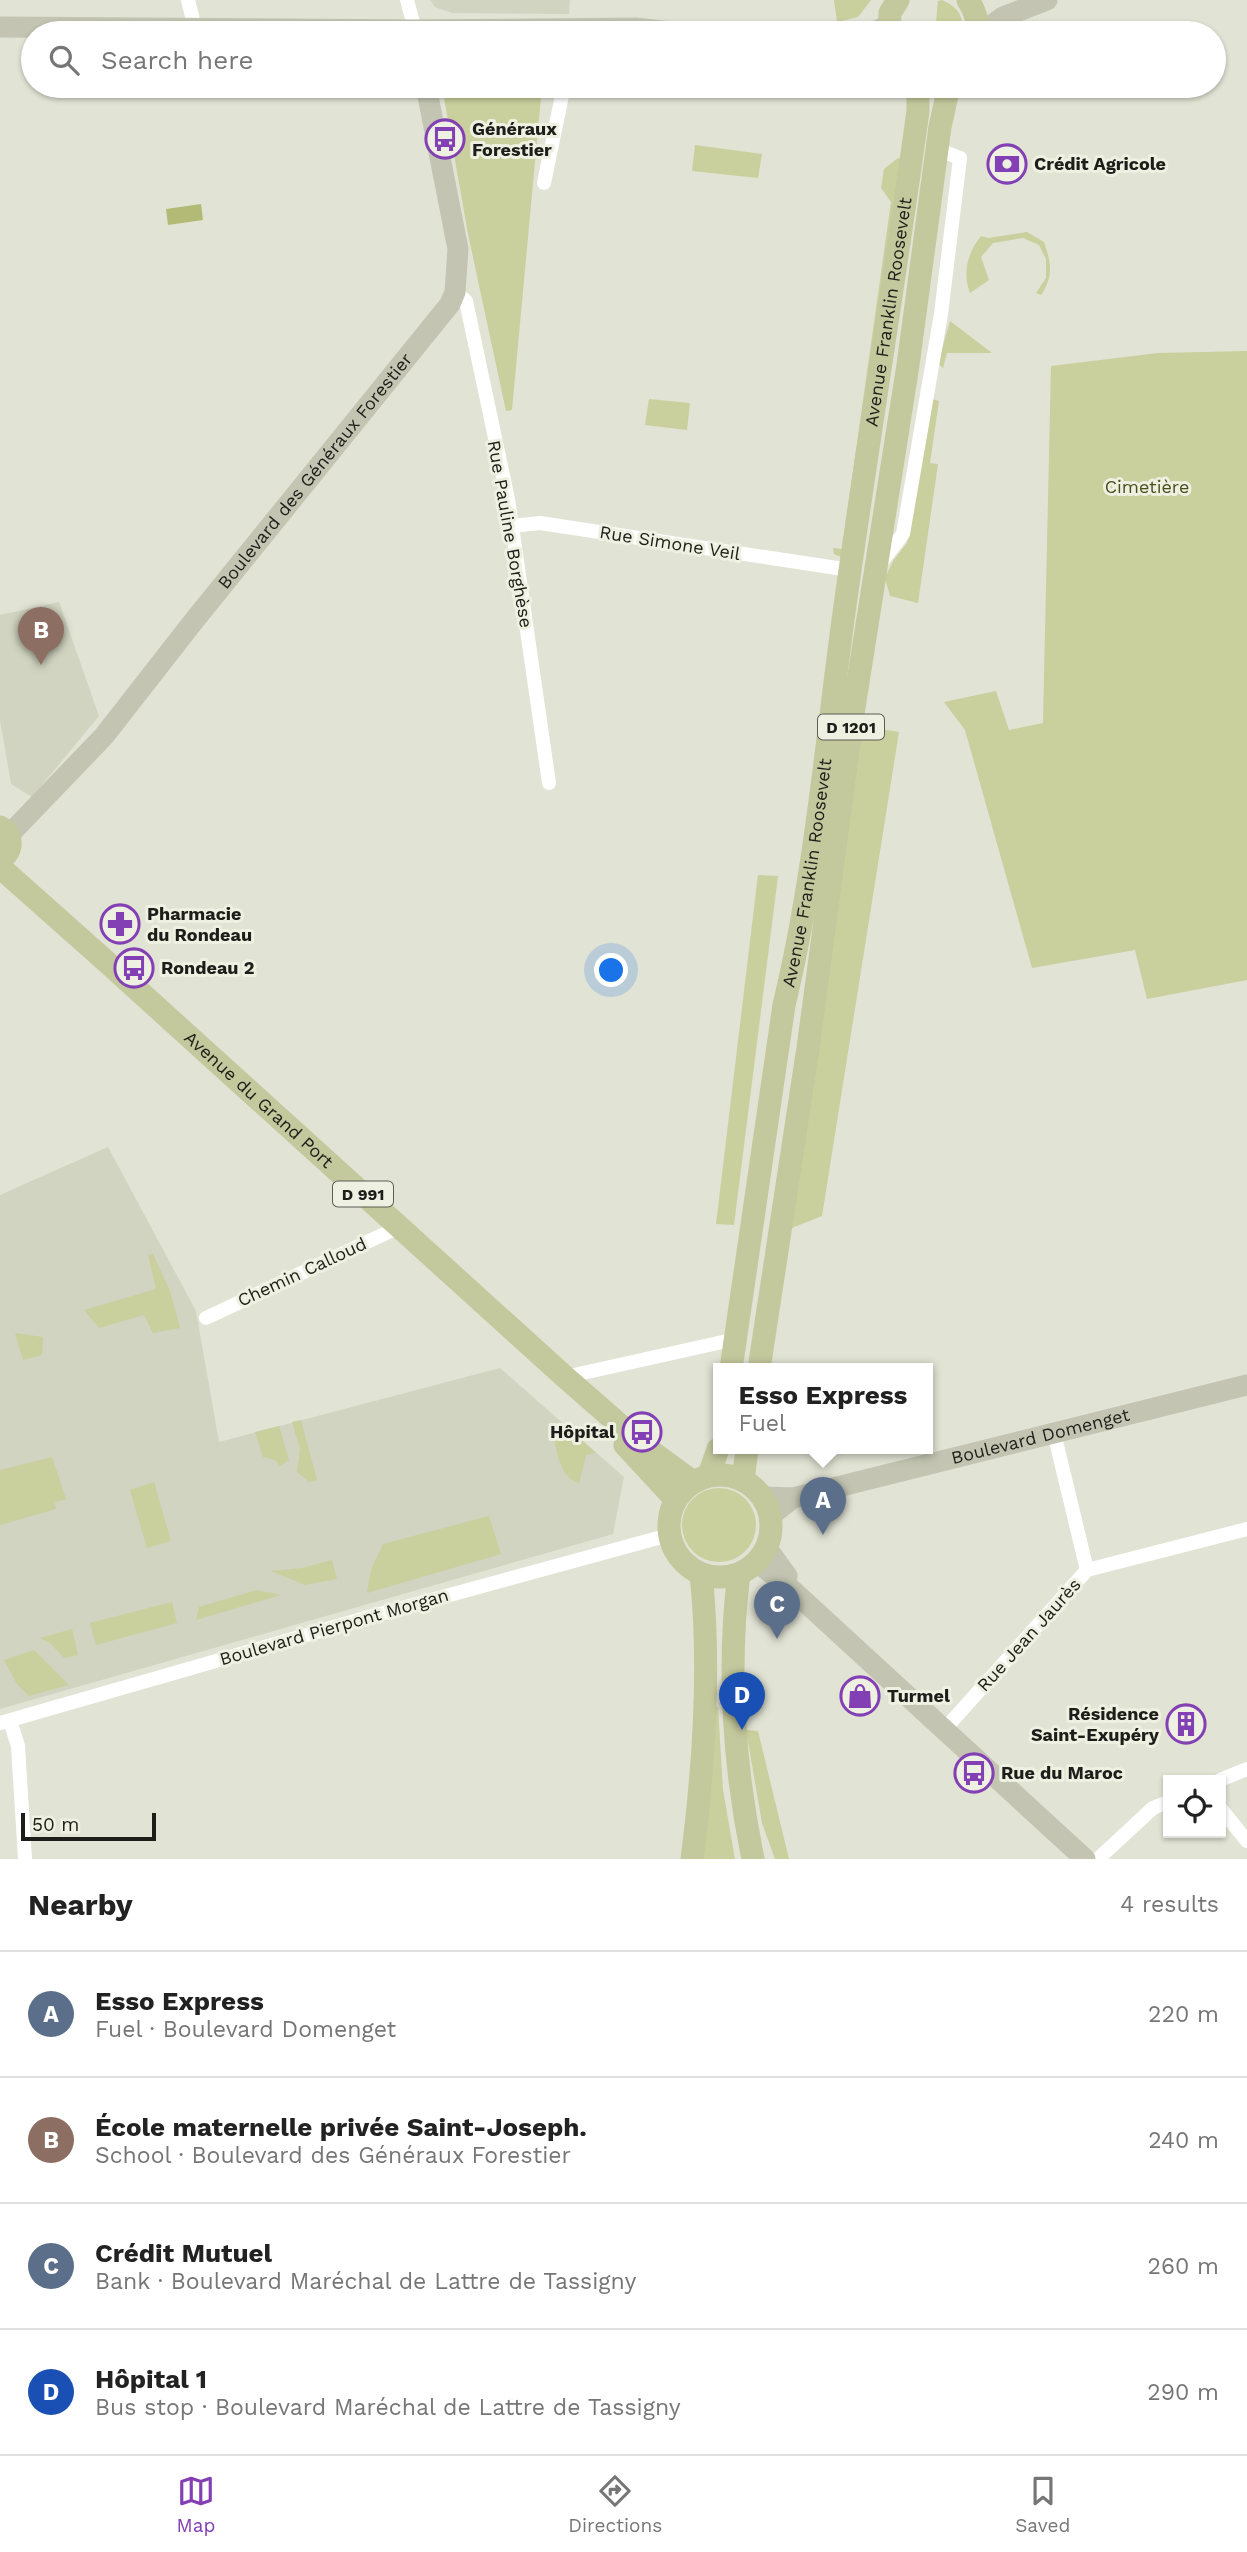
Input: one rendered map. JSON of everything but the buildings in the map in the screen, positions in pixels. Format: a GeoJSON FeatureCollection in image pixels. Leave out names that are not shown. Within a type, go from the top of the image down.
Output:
{"type":"FeatureCollection","features":[{"type":"Feature","properties":{"kind":"main road"},"geometry":{"type":"LineString","coordinates":[[887,21],[898,0]]}},
{"type":"Feature","properties":{"kind":"main road"},"geometry":{"type":"LineString","coordinates":[[968,0],[978,21]]}},
{"type":"Feature","properties":{"kind":"main road","name":"Avenue Franklin Roosevelt"},"geometry":{"type":"LineString","coordinates":[[732,1363],[784,1005],[796,953],[839,569],[919,110],[918,98]]}},
{"type":"Feature","properties":{"kind":"main road","name":"Avenue Franklin Roosevelt"},"geometry":{"type":"LineString","coordinates":[[760,1363],[808,1048],[852,720],[947,98]]}},
{"type":"Feature","properties":{"kind":"main road","name":"Avenue du Grand Port"},"geometry":{"type":"LineString","coordinates":[[3,849],[110,964],[565,1377],[644,1446],[707,1477]]}},
{"type":"Feature","properties":{"kind":"main road"},"geometry":{"type":"LineString","coordinates":[[739,1363],[796,953]]}},
{"type":"Feature","properties":{"kind":"main road","name":"Avenue du Grand Port"},"geometry":{"type":"LineString","coordinates":[[565,1377],[675,1499]]}},
{"type":"Feature","properties":{"kind":"main road"},"geometry":{"type":"LineString","coordinates":[[707,1477],[716,1454]]}},
{"type":"Feature","properties":{"kind":"main road"},"geometry":{"type":"LineString","coordinates":[[722,1454],[707,1477],[675,1499],[670,1513],[669,1535],[678,1556],[688,1567],[701,1574],[748,1565]]}},
{"type":"Feature","properties":{"kind":"main road"},"geometry":{"type":"LineString","coordinates":[[743,1480],[746,1454]]}},
{"type":"Feature","properties":{"kind":"main road"},"geometry":{"type":"LineString","coordinates":[[707,1477],[743,1480],[767,1507],[771,1526],[748,1565],[727,1612],[729,1763],[745,1859]]}},
{"type":"Feature","properties":{"kind":"main road"},"geometry":{"type":"LineString","coordinates":[[748,1565],[734,1611],[736,1758],[742,1805],[754,1859]]}},
{"type":"Feature","properties":{"kind":"main road"},"geometry":{"type":"LineString","coordinates":[[694,1859],[703,1754],[705,1614],[701,1574]]}},
{"type":"Feature","properties":{"kind":"street"},"geometry":{"type":"LineString","coordinates":[[188,0],[193,21]]}},
{"type":"Feature","properties":{"kind":"street"},"geometry":{"type":"LineString","coordinates":[[407,0],[412,21]]}},
{"type":"Feature","properties":{"kind":"street"},"geometry":{"type":"LineString","coordinates":[[998,21],[1047,0]]}},
{"type":"Feature","properties":{"kind":"street"},"geometry":{"type":"LineString","coordinates":[[0,27],[21,27]]}},
{"type":"Feature","properties":{"kind":"street","name":"Boulevard des Généraux Forestier"},"geometry":{"type":"LineString","coordinates":[[3,849],[34,808],[104,736],[200,613],[438,321],[456,292],[458,249],[428,98]]}},
{"type":"Feature","properties":{"kind":"street"},"geometry":{"type":"LineString","coordinates":[[544,183],[562,98]]}},
{"type":"Feature","properties":{"kind":"street","name":"Rue Pauline Borghèse"},"geometry":{"type":"LineString","coordinates":[[456,292],[466,301],[512,526],[549,783]]}},
{"type":"Feature","properties":{"kind":"street","name":"Rue Simone Veil"},"geometry":{"type":"LineString","coordinates":[[512,526],[540,523],[839,569]]}},
{"type":"Feature","properties":{"kind":"street","name":"Chemin Calloud"},"geometry":{"type":"LineString","coordinates":[[206,1318],[399,1227]]}},
{"type":"Feature","properties":{"kind":"street"},"geometry":{"type":"LineString","coordinates":[[565,1377],[736,1339]]}},
{"type":"Feature","properties":{"kind":"street","name":"Boulevard Domenget"},"geometry":{"type":"LineString","coordinates":[[767,1507],[793,1498],[1247,1385]]}},
{"type":"Feature","properties":{"kind":"street"},"geometry":{"type":"LineString","coordinates":[[1054,1433],[1087,1570]]}},
{"type":"Feature","properties":{"kind":"street","name":"Rue Jean Jaurès"},"geometry":{"type":"LineString","coordinates":[[944,1730],[1087,1570],[1247,1529]]}},
{"type":"Feature","properties":{"kind":"street","name":"Boulevard Pierpont Morgan"},"geometry":{"type":"LineString","coordinates":[[5,1722],[382,1613],[669,1535]]}},
{"type":"Feature","properties":{"kind":"street"},"geometry":{"type":"LineString","coordinates":[[748,1565],[810,1606],[1085,1859]]}},
{"type":"Feature","properties":{"kind":"street"},"geometry":{"type":"LineString","coordinates":[[5,1722],[18,1746],[25,1859]]}},
{"type":"Feature","properties":{"kind":"street"},"geometry":{"type":"LineString","coordinates":[[1226,1778],[1247,1769]]}},
{"type":"Feature","properties":{"kind":"street"},"geometry":{"type":"LineString","coordinates":[[1098,1859],[1153,1808],[1163,1804]]}},
{"type":"Feature","properties":{"kind":"street"},"geometry":{"type":"LineString","coordinates":[[1226,1815],[1247,1841]]}},
{"type":"Feature","properties":{"kind":"shaded area"},"geometry":{"type":"Polygon","coordinates":[[[430,0],[570,0],[569,14],[452,13],[435,7],[430,0]]]}},
{"type":"Feature","properties":{"kind":"shaded area"},"geometry":{"type":"Polygon","coordinates":[[[201,204],[203,220],[168,225],[166,209],[201,204]]]}},
{"type":"Feature","properties":{"kind":"shaded area"},"geometry":{"type":"Polygon","coordinates":[[[59,602],[99,716],[32,797],[11,784],[0,720],[0,615],[59,602]]]}},
{"type":"Feature","properties":{"kind":"shaded area"},"geometry":{"type":"Polygon","coordinates":[[[108,1147],[196,1311],[219,1442],[500,1368],[624,1477],[613,1534],[0,1709],[0,1195],[108,1147]]]}},
{"type":"Feature","properties":{"kind":"green space"},"geometry":{"type":"Polygon","coordinates":[[[834,0],[871,0],[858,17],[837,21],[834,0]]]}},
{"type":"Feature","properties":{"kind":"green space"},"geometry":{"type":"Polygon","coordinates":[[[942,0],[952,6],[962,21],[936,21],[938,1],[942,0]]]}},
{"type":"Feature","properties":{"kind":"green space"},"geometry":{"type":"Polygon","coordinates":[[[444,98],[541,98],[512,410],[506,411],[468,234],[444,98]]]}},
{"type":"Feature","properties":{"kind":"green space"},"geometry":{"type":"Polygon","coordinates":[[[695,145],[762,154],[758,178],[692,171],[695,145]]]}},
{"type":"Feature","properties":{"kind":"green space"},"geometry":{"type":"Polygon","coordinates":[[[898,158],[905,159],[841,557],[834,554],[833,548],[842,549],[891,202],[881,188],[884,169],[898,158]]]}},
{"type":"Feature","properties":{"kind":"green space"},"geometry":{"type":"Polygon","coordinates":[[[1027,232],[1044,242],[1048,256],[1050,275],[1041,295],[1036,293],[1046,278],[1046,259],[1039,245],[1023,238],[993,243],[981,257],[989,280],[970,293],[968,263],[981,236],[988,238],[1027,232]]]}},
{"type":"Feature","properties":{"kind":"green space"},"geometry":{"type":"Polygon","coordinates":[[[950,321],[992,353],[947,353],[943,368],[938,363],[950,321]]]}},
{"type":"Feature","properties":{"kind":"green space","name":"Cimetière"},"geometry":{"type":"Polygon","coordinates":[[[1247,351],[1247,980],[1147,999],[1135,950],[1032,968],[965,730],[944,702],[996,691],[1009,730],[1043,723],[1051,366],[1158,353],[1247,351]]]}},
{"type":"Feature","properties":{"kind":"green space"},"geometry":{"type":"Polygon","coordinates":[[[649,399],[690,403],[687,430],[645,425],[649,399]]]}},
{"type":"Feature","properties":{"kind":"green space"},"geometry":{"type":"Polygon","coordinates":[[[932,399],[939,401],[930,463],[938,464],[918,603],[890,596],[885,578],[893,561],[907,543],[932,399]]]}},
{"type":"Feature","properties":{"kind":"green space"},"geometry":{"type":"Polygon","coordinates":[[[862,726],[899,732],[822,1216],[789,1229],[862,726]]]}},
{"type":"Feature","properties":{"kind":"green space"},"geometry":{"type":"Polygon","coordinates":[[[758,875],[778,876],[734,1225],[716,1224],[758,875]]]}},
{"type":"Feature","properties":{"kind":"green space"},"geometry":{"type":"Polygon","coordinates":[[[153,1254],[170,1291],[180,1328],[153,1333],[144,1315],[99,1328],[84,1310],[156,1289],[148,1255],[153,1254]]]}},
{"type":"Feature","properties":{"kind":"green space"},"geometry":{"type":"Polygon","coordinates":[[[15,1333],[43,1337],[42,1355],[23,1360],[15,1333]]]}},
{"type":"Feature","properties":{"kind":"green space"},"geometry":{"type":"Polygon","coordinates":[[[301,1420],[317,1480],[309,1482],[297,1472],[300,1449],[292,1422],[301,1420]]]}},
{"type":"Feature","properties":{"kind":"green space"},"geometry":{"type":"Polygon","coordinates":[[[563,1423],[596,1453],[586,1455],[579,1483],[567,1475],[558,1455],[553,1432],[563,1423]]]}},
{"type":"Feature","properties":{"kind":"green space"},"geometry":{"type":"Polygon","coordinates":[[[279,1426],[289,1460],[280,1466],[275,1460],[263,1457],[255,1432],[279,1426]]]}},
{"type":"Feature","properties":{"kind":"green space"},"geometry":{"type":"Polygon","coordinates":[[[52,1457],[66,1499],[55,1502],[56,1509],[0,1525],[0,1470],[52,1457]]]}},
{"type":"Feature","properties":{"kind":"green space"},"geometry":{"type":"Polygon","coordinates":[[[154,1482],[171,1541],[147,1548],[130,1490],[154,1482]]]}},
{"type":"Feature","properties":{"kind":"green space"},"geometry":{"type":"Polygon","coordinates":[[[712,1488],[726,1488],[740,1494],[750,1504],[756,1525],[754,1539],[740,1556],[726,1562],[712,1562],[698,1556],[688,1546],[682,1532],[682,1518],[688,1504],[698,1494],[712,1488]]]}},
{"type":"Feature","properties":{"kind":"green space"},"geometry":{"type":"Polygon","coordinates":[[[489,1516],[501,1554],[367,1593],[371,1570],[383,1544],[489,1516]]]}},
{"type":"Feature","properties":{"kind":"green space"},"geometry":{"type":"Polygon","coordinates":[[[332,1560],[337,1579],[305,1585],[271,1571],[302,1568],[332,1560]]]}},
{"type":"Feature","properties":{"kind":"green space"},"geometry":{"type":"Polygon","coordinates":[[[257,1590],[281,1595],[196,1620],[199,1607],[257,1590]]]}},
{"type":"Feature","properties":{"kind":"green space"},"geometry":{"type":"Polygon","coordinates":[[[172,1602],[177,1623],[96,1645],[90,1623],[172,1602]]]}},
{"type":"Feature","properties":{"kind":"green space"},"geometry":{"type":"Polygon","coordinates":[[[72,1629],[78,1655],[64,1658],[50,1643],[40,1638],[72,1629]]]}},
{"type":"Feature","properties":{"kind":"green space"},"geometry":{"type":"Polygon","coordinates":[[[34,1650],[69,1685],[29,1696],[17,1684],[4,1660],[34,1650]]]}},
{"type":"Feature","properties":{"kind":"green space"},"geometry":{"type":"Polygon","coordinates":[[[715,1707],[718,1707],[723,1790],[735,1859],[701,1859],[711,1790],[715,1707]]]}},
{"type":"Feature","properties":{"kind":"green space"},"geometry":{"type":"Polygon","coordinates":[[[746,1730],[758,1731],[789,1859],[775,1859],[762,1823],[746,1730]]]}},
{"type":"Feature","properties":{"kind":"place","name":"Généraux Forestier"},"geometry":{"type":"Point","coordinates":[445,139]}},
{"type":"Feature","properties":{"kind":"place","name":"Crédit Agricole"},"geometry":{"type":"Point","coordinates":[1007,164]}},
{"type":"Feature","properties":{"kind":"place","name":"École maternelle privée Saint-Joseph."},"geometry":{"type":"Point","coordinates":[41,665]}},
{"type":"Feature","properties":{"kind":"place","name":"Pharmacie du Rondeau"},"geometry":{"type":"Point","coordinates":[120,924]}},
{"type":"Feature","properties":{"kind":"place","name":"Rondeau 2"},"geometry":{"type":"Point","coordinates":[134,968]}},
{"type":"Feature","properties":{"kind":"place","name":"Hôpital"},"geometry":{"type":"Point","coordinates":[642,1432]}},
{"type":"Feature","properties":{"kind":"place","name":"Esso Express"},"geometry":{"type":"Point","coordinates":[823,1535]}},
{"type":"Feature","properties":{"kind":"place","name":"Crédit Mutuel"},"geometry":{"type":"Point","coordinates":[777,1639]}},
{"type":"Feature","properties":{"kind":"place","name":"Turmel"},"geometry":{"type":"Point","coordinates":[860,1696]}},
{"type":"Feature","properties":{"kind":"place","name":"Résidence Saint-Exupéry"},"geometry":{"type":"Point","coordinates":[1186,1724]}},
{"type":"Feature","properties":{"kind":"place","name":"Hôpital 1"},"geometry":{"type":"Point","coordinates":[742,1730]}},
{"type":"Feature","properties":{"kind":"place","name":"Rue du Maroc"},"geometry":{"type":"Point","coordinates":[974,1773]}}]}
